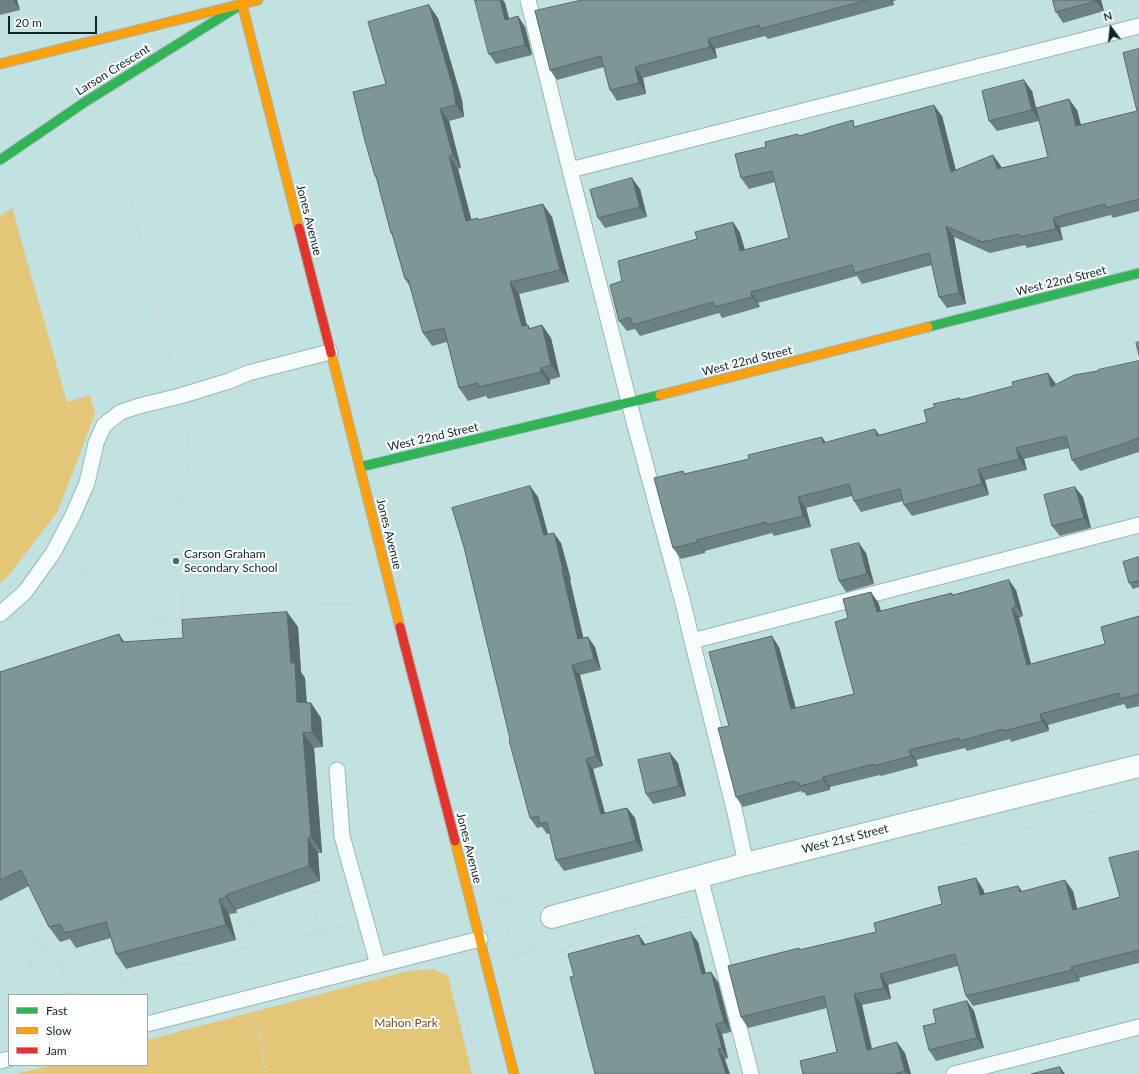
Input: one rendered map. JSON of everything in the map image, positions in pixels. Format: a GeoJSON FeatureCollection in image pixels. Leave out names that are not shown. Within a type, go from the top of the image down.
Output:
{"type":"FeatureCollection","features":[{"type":"Feature","properties":{"kind":"street"},"geometry":{"type":"LineString","coordinates":[[0,64],[241,2],[258,0]]}},
{"type":"Feature","properties":{"kind":"street","name":"Larson Crescent"},"geometry":{"type":"LineString","coordinates":[[0,160],[85,102],[241,2]]}},
{"type":"Feature","properties":{"kind":"street","name":"Jones Avenue"},"geometry":{"type":"LineString","coordinates":[[241,2],[514,1074]]}},
{"type":"Feature","properties":{"kind":"street","name":"West 22nd Street"},"geometry":{"type":"LineString","coordinates":[[360,467],[629,403],[1139,273]]}},
{"type":"Feature","properties":{"kind":"street","name":"West 21st Street"},"geometry":{"type":"LineString","coordinates":[[552,917],[746,864],[1139,766]]}},
{"type":"Feature","properties":{"kind":"lane"},"geometry":{"type":"LineString","coordinates":[[528,0],[629,403],[683,603],[746,864]]}},
{"type":"Feature","properties":{"kind":"lane"},"geometry":{"type":"LineString","coordinates":[[570,170],[1139,26]]}},
{"type":"Feature","properties":{"kind":"lane"},"geometry":{"type":"LineString","coordinates":[[0,614],[25,592],[53,552],[73,515],[87,483],[96,442],[104,426],[121,412],[228,382],[248,373],[330,352]]}},
{"type":"Feature","properties":{"kind":"lane"},"geometry":{"type":"LineString","coordinates":[[692,642],[1139,525]]}},
{"type":"Feature","properties":{"kind":"lane"},"geometry":{"type":"LineString","coordinates":[[337,770],[342,836],[378,965]]}},
{"type":"Feature","properties":{"kind":"lane"},"geometry":{"type":"LineString","coordinates":[[700,877],[751,1074]]}},
{"type":"Feature","properties":{"kind":"lane"},"geometry":{"type":"LineString","coordinates":[[148,1024],[480,939]]}},
{"type":"Feature","properties":{"kind":"lane"},"geometry":{"type":"LineString","coordinates":[[954,1074],[1139,1027]]}},
{"type":"Feature","properties":{"kind":"path"},"geometry":{"type":"LineString","coordinates":[[110,123],[124,166]]}},
{"type":"Feature","properties":{"kind":"path"},"geometry":{"type":"LineString","coordinates":[[131,198],[175,374]]}},
{"type":"Feature","properties":{"kind":"path"},"geometry":{"type":"LineString","coordinates":[[181,619],[181,592],[173,559],[176,512],[186,485],[189,457],[188,435],[183,412]]}},
{"type":"Feature","properties":{"kind":"path"},"geometry":{"type":"LineString","coordinates":[[80,569],[104,598],[132,612],[162,619],[209,618]]}},
{"type":"Feature","properties":{"kind":"path"},"geometry":{"type":"LineString","coordinates":[[242,623],[243,585]]}},
{"type":"Feature","properties":{"kind":"path"},"geometry":{"type":"LineString","coordinates":[[284,623],[318,605],[351,605],[362,601]]}},
{"type":"Feature","properties":{"kind":"path"},"geometry":{"type":"LineString","coordinates":[[116,645],[138,638],[162,619]]}},
{"type":"Feature","properties":{"kind":"path"},"geometry":{"type":"LineString","coordinates":[[821,875],[872,868],[1139,801]]}},
{"type":"Feature","properties":{"kind":"path"},"geometry":{"type":"LineString","coordinates":[[320,931],[309,893],[334,886],[333,879]]}},
{"type":"Feature","properties":{"kind":"path"},"geometry":{"type":"LineString","coordinates":[[725,905],[738,902],[758,890],[765,889]]}},
{"type":"Feature","properties":{"kind":"path"},"geometry":{"type":"LineString","coordinates":[[517,970],[499,896],[509,902],[524,907]]}},
{"type":"Feature","properties":{"kind":"path"},"geometry":{"type":"LineString","coordinates":[[245,903],[259,946]]}},
{"type":"Feature","properties":{"kind":"path"},"geometry":{"type":"LineString","coordinates":[[514,957],[529,953],[559,951],[585,940],[689,915]]}},
{"type":"Feature","properties":{"kind":"path"},"geometry":{"type":"LineString","coordinates":[[70,994],[233,951],[365,920]]}},
{"type":"Feature","properties":{"kind":"path"},"geometry":{"type":"LineString","coordinates":[[529,953],[536,939]]}},
{"type":"Feature","properties":{"kind":"path"},"geometry":{"type":"LineString","coordinates":[[0,942],[37,940],[59,965],[66,994]]}},
{"type":"Feature","properties":{"kind":"path"},"geometry":{"type":"LineString","coordinates":[[0,976],[31,966],[38,941]]}},
{"type":"Feature","properties":{"kind":"path"},"geometry":{"type":"LineString","coordinates":[[59,965],[115,950],[124,980]]}},
{"type":"Feature","properties":{"kind":"path"},"geometry":{"type":"LineString","coordinates":[[233,951],[241,980]]}},
{"type":"Feature","properties":{"kind":"path"},"geometry":{"type":"LineString","coordinates":[[458,984],[480,1074]]}},
{"type":"Feature","properties":{"kind":"path"},"geometry":{"type":"LineString","coordinates":[[252,1020],[261,1039],[265,1074]]}},
{"type":"Feature","properties":{"kind":"green space"},"geometry":{"type":"Polygon","coordinates":[[[12,208],[67,402],[90,395],[95,414],[58,511],[9,575],[0,583],[0,216],[12,208]]]}},
{"type":"Feature","properties":{"kind":"green space","name":"Mahon Park"},"geometry":{"type":"Polygon","coordinates":[[[433,969],[448,976],[472,1074],[17,1074],[47,1066],[148,1066],[148,1040],[408,971],[433,969]]]}},
{"type":"Feature","properties":{"kind":"building"},"geometry":{"type":"Polygon","coordinates":[[[475,0],[500,0],[505,20],[518,16],[525,45],[489,54],[475,0]]]}},
{"type":"Feature","properties":{"kind":"building"},"geometry":{"type":"Polygon","coordinates":[[[582,0],[867,0],[760,29],[759,25],[708,39],[710,47],[635,67],[639,83],[610,90],[601,56],[550,70],[535,11],[582,0]]]}},
{"type":"Feature","properties":{"kind":"building"},"geometry":{"type":"Polygon","coordinates":[[[1053,0],[1096,0],[1096,1],[1056,12],[1053,0]]]}},
{"type":"Feature","properties":{"kind":"building"},"geometry":{"type":"Polygon","coordinates":[[[429,5],[453,87],[456,105],[440,109],[453,155],[449,156],[466,221],[478,218],[478,220],[543,204],[560,270],[510,282],[522,326],[528,325],[529,329],[542,325],[551,365],[541,368],[541,372],[479,387],[478,383],[459,388],[444,328],[423,333],[408,279],[405,279],[391,233],[353,92],[386,84],[368,22],[429,5]]]}},
{"type":"Feature","properties":{"kind":"building"},"geometry":{"type":"Polygon","coordinates":[[[1139,49],[1139,199],[1106,208],[1105,204],[1053,218],[1056,229],[1020,237],[1019,234],[982,242],[946,226],[959,293],[939,297],[929,253],[855,273],[852,265],[751,292],[752,297],[715,307],[713,302],[633,325],[630,317],[619,321],[610,285],[622,281],[618,261],[697,239],[695,232],[733,222],[740,251],[789,238],[772,171],[741,178],[735,154],[766,147],[765,142],[798,134],[799,136],[853,120],[854,127],[934,105],[951,172],[993,155],[997,169],[1048,157],[1036,108],[1069,99],[1076,126],[1137,111],[1123,53],[1139,49]]]}},
{"type":"Feature","properties":{"kind":"building"},"geometry":{"type":"Polygon","coordinates":[[[1024,80],[1032,110],[989,121],[982,91],[1024,80]]]}},
{"type":"Feature","properties":{"kind":"building"},"geometry":{"type":"Polygon","coordinates":[[[632,178],[640,207],[598,218],[590,190],[632,178]]]}},
{"type":"Feature","properties":{"kind":"building"},"geometry":{"type":"Polygon","coordinates":[[[1139,342],[1139,355],[1136,343],[1139,342]]]}},
{"type":"Feature","properties":{"kind":"building"},"geometry":{"type":"Polygon","coordinates":[[[1139,361],[1139,438],[1132,441],[1072,460],[1066,436],[1016,448],[1019,459],[978,469],[982,484],[904,505],[900,489],[854,501],[849,484],[798,497],[803,516],[766,525],[766,522],[697,540],[698,542],[673,548],[654,478],[683,471],[684,474],[749,459],[748,455],[822,437],[823,443],[875,429],[877,436],[927,422],[924,410],[935,407],[933,404],[960,398],[960,400],[1013,386],[1012,382],[1048,373],[1051,387],[1074,375],[1139,361]]]}},
{"type":"Feature","properties":{"kind":"building"},"geometry":{"type":"Polygon","coordinates":[[[530,486],[544,535],[554,533],[578,639],[588,637],[594,659],[572,665],[596,756],[586,759],[601,814],[627,808],[636,841],[556,860],[547,822],[540,824],[538,816],[530,818],[509,740],[510,739],[464,547],[452,508],[530,486]]]}},
{"type":"Feature","properties":{"kind":"building"},"geometry":{"type":"Polygon","coordinates":[[[1075,487],[1084,518],[1052,526],[1044,495],[1075,487]]]}},
{"type":"Feature","properties":{"kind":"building"},"geometry":{"type":"Polygon","coordinates":[[[859,543],[867,574],[839,581],[831,550],[859,543]]]}},
{"type":"Feature","properties":{"kind":"building"},"geometry":{"type":"Polygon","coordinates":[[[1139,557],[1139,581],[1129,583],[1123,562],[1139,557]]]}},
{"type":"Feature","properties":{"kind":"building"},"geometry":{"type":"Polygon","coordinates":[[[1009,580],[1016,606],[1012,608],[1027,665],[1105,644],[1101,627],[1139,616],[1139,694],[1120,699],[1119,693],[1040,714],[1042,721],[1004,731],[1003,729],[960,741],[959,738],[909,750],[911,756],[823,777],[823,780],[800,786],[798,782],[795,783],[794,781],[736,797],[718,728],[729,726],[709,652],[772,636],[791,709],[854,694],[835,622],[848,618],[843,599],[871,592],[877,612],[1009,580]]]}},
{"type":"Feature","properties":{"kind":"building"},"geometry":{"type":"Polygon","coordinates":[[[287,612],[291,663],[295,663],[297,702],[311,703],[312,732],[303,733],[311,837],[308,838],[309,866],[226,895],[226,898],[219,899],[226,925],[116,954],[106,922],[65,933],[60,924],[49,927],[21,870],[0,880],[0,672],[119,634],[122,642],[183,638],[182,620],[287,612]]]}},
{"type":"Feature","properties":{"kind":"building"},"geometry":{"type":"Polygon","coordinates":[[[670,753],[679,786],[646,794],[638,760],[670,753]]]}},
{"type":"Feature","properties":{"kind":"building"},"geometry":{"type":"Polygon","coordinates":[[[1139,851],[1139,950],[1071,967],[1072,970],[966,996],[955,954],[880,974],[884,988],[854,994],[867,1050],[897,1042],[905,1071],[894,1074],[803,1074],[800,1061],[837,1052],[824,996],[741,1017],[728,966],[799,948],[799,950],[876,932],[874,923],[942,904],[938,887],[976,878],[980,895],[1018,886],[1020,892],[1065,880],[1073,910],[1120,897],[1109,858],[1139,851]]]}},
{"type":"Feature","properties":{"kind":"building"},"geometry":{"type":"Polygon","coordinates":[[[691,932],[702,974],[711,972],[724,1022],[716,1024],[722,1048],[718,1049],[726,1074],[595,1074],[570,977],[574,976],[568,954],[639,935],[642,945],[691,932]]]}},
{"type":"Feature","properties":{"kind":"building"},"geometry":{"type":"Polygon","coordinates":[[[967,1001],[977,1038],[929,1050],[923,1026],[936,1023],[933,1010],[967,1001]]]}},
{"type":"Feature","properties":{"kind":"building"},"geometry":{"type":"Polygon","coordinates":[[[1060,1067],[1062,1074],[1031,1074],[1060,1067]]]}},
{"type":"Feature","properties":{"kind":"traffic: fast"},"geometry":{"type":"LineString","coordinates":[[0,160],[85,102],[242,4]]}},
{"type":"Feature","properties":{"kind":"traffic: fast"},"geometry":{"type":"LineString","coordinates":[[928,327],[1139,273]]}},
{"type":"Feature","properties":{"kind":"traffic: fast"},"geometry":{"type":"LineString","coordinates":[[360,467],[660,395]]}},
{"type":"Feature","properties":{"kind":"traffic: slow"},"geometry":{"type":"LineString","coordinates":[[241,0],[299,228]]}},
{"type":"Feature","properties":{"kind":"traffic: slow"},"geometry":{"type":"LineString","coordinates":[[0,64],[258,0]]}},
{"type":"Feature","properties":{"kind":"traffic: slow"},"geometry":{"type":"LineString","coordinates":[[660,395],[928,327]]}},
{"type":"Feature","properties":{"kind":"traffic: slow"},"geometry":{"type":"LineString","coordinates":[[331,353],[400,627]]}},
{"type":"Feature","properties":{"kind":"traffic: slow"},"geometry":{"type":"LineString","coordinates":[[455,841],[514,1074]]}},
{"type":"Feature","properties":{"kind":"traffic: jam"},"geometry":{"type":"LineString","coordinates":[[299,228],[331,353]]}},
{"type":"Feature","properties":{"kind":"traffic: jam"},"geometry":{"type":"LineString","coordinates":[[400,627],[455,841]]}},
{"type":"Feature","properties":{"kind":"place","name":"Carson Graham Secondary School"},"geometry":{"type":"Point","coordinates":[176,561]}}]}
